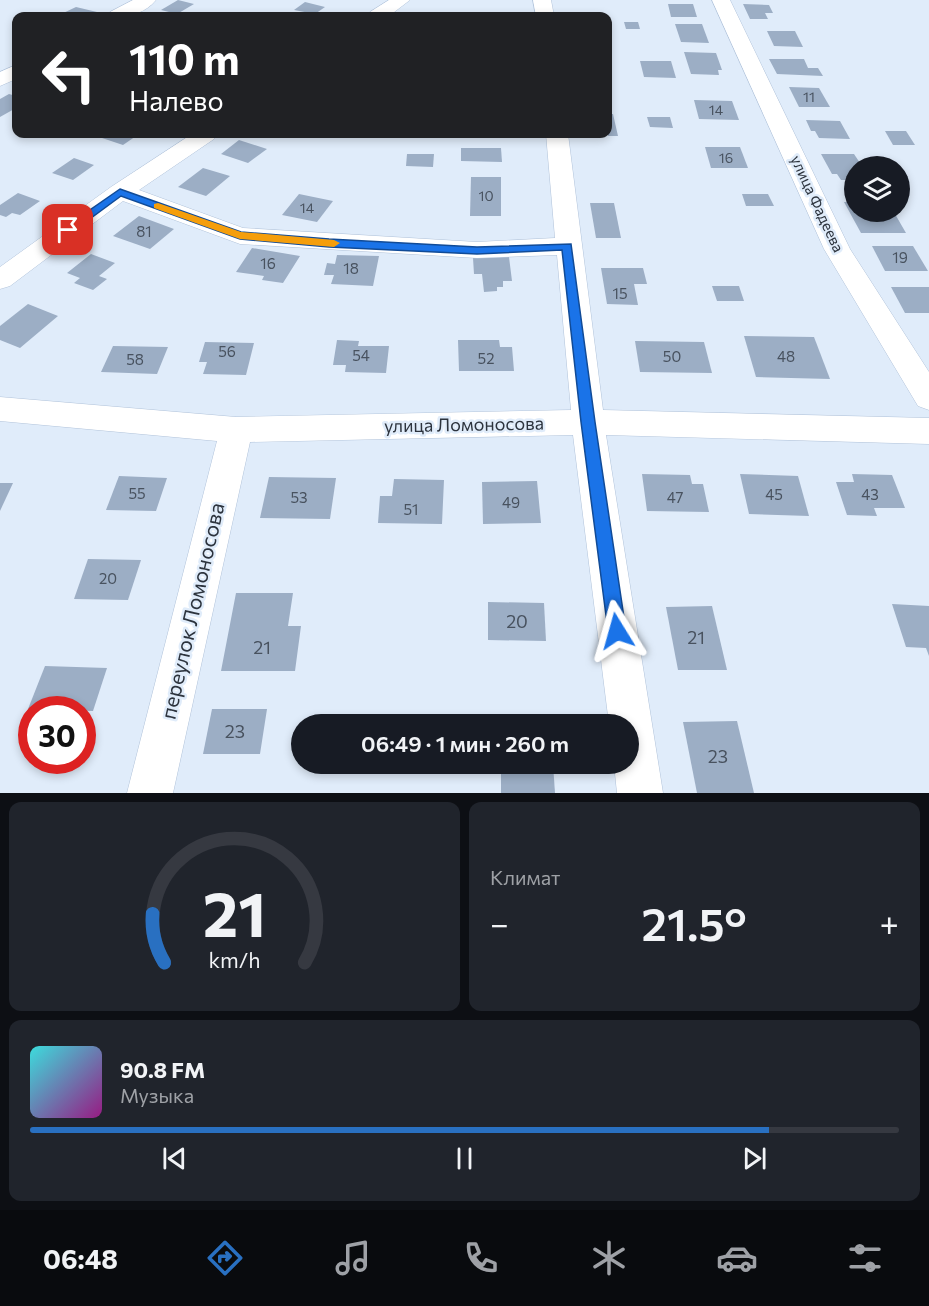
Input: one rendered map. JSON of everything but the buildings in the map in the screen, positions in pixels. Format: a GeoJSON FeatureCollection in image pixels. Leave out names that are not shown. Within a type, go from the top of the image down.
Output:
{"type":"FeatureCollection","features":[{"type":"Feature","properties":{"kind":"street"},"geometry":{"type":"LineString","coordinates":[[124,12],[147,0]]}},
{"type":"Feature","properties":{"kind":"street"},"geometry":{"type":"LineString","coordinates":[[383,12],[401,0]]}},
{"type":"Feature","properties":{"kind":"street","name":"улица Фадеева"},"geometry":{"type":"LineString","coordinates":[[722,0],[837,249],[929,398]]}},
{"type":"Feature","properties":{"kind":"street"},"geometry":{"type":"LineString","coordinates":[[0,280],[120,192],[200,138]]}},
{"type":"Feature","properties":{"kind":"street"},"geometry":{"type":"LineString","coordinates":[[557,138],[567,246],[588,422],[640,793]]}},
{"type":"Feature","properties":{"kind":"street"},"geometry":{"type":"LineString","coordinates":[[120,192],[240,236],[477,250],[567,246]]}},
{"type":"Feature","properties":{"kind":"street","name":"улица Ломоносова"},"geometry":{"type":"LineString","coordinates":[[0,409],[236,430],[588,422],[929,431]]}},
{"type":"Feature","properties":{"kind":"street","name":"переулок Ломоносова"},"geometry":{"type":"LineString","coordinates":[[150,793],[236,430]]}},
{"type":"Feature","properties":{"kind":"slow traffic"},"geometry":{"type":"LineString","coordinates":[[158,206],[240,236],[334,243]]}},
{"type":"Feature","properties":{"kind":"route"},"geometry":{"type":"LineString","coordinates":[[68,230],[120,192],[240,236],[477,250],[567,246],[588,422],[617,631]]}}]}
